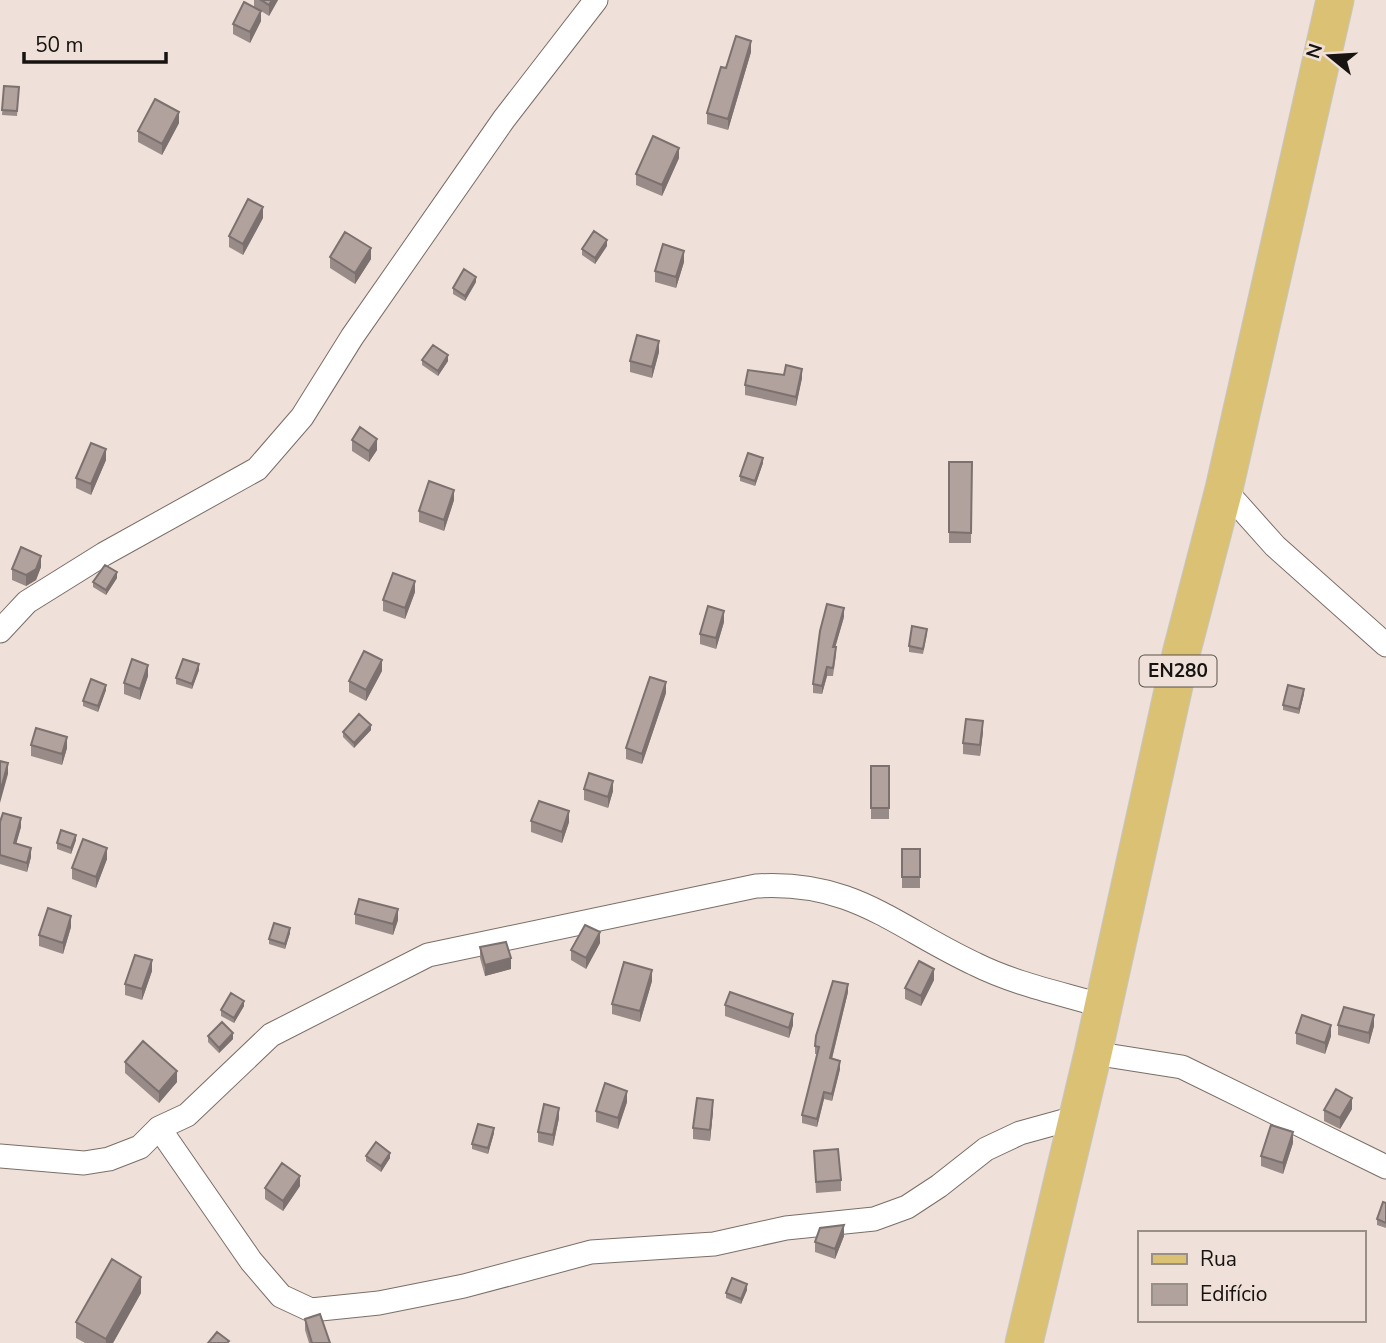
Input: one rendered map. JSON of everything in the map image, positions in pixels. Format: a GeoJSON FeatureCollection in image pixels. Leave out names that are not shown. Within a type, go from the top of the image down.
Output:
{"type":"FeatureCollection","features":[{"type":"Feature","properties":{"kind":"main road","name":"EN280"},"geometry":{"type":"LineString","coordinates":[[1024,1343],[1093,1053],[1181,654],[1224,489],[1335,0]]}},
{"type":"Feature","properties":{"kind":"street"},"geometry":{"type":"LineString","coordinates":[[0,631],[27,602],[104,554],[257,469],[302,417],[352,337],[504,119],[596,0]]}},
{"type":"Feature","properties":{"kind":"street"},"geometry":{"type":"LineString","coordinates":[[1224,489],[1275,546],[1386,645]]}},
{"type":"Feature","properties":{"kind":"street"},"geometry":{"type":"LineString","coordinates":[[0,1156],[60,1162],[97,1161],[140,1147],[159,1128],[187,1115],[271,1035],[428,955],[756,886],[788,884],[832,891],[854,898],[976,965],[1025,984],[1103,1006]]}},
{"type":"Feature","properties":{"kind":"street"},"geometry":{"type":"LineString","coordinates":[[1093,1053],[1182,1067],[1254,1099],[1386,1167]]}},
{"type":"Feature","properties":{"kind":"street"},"geometry":{"type":"LineString","coordinates":[[159,1128],[251,1261],[281,1296],[311,1310],[368,1304],[464,1286],[592,1252],[714,1244],[786,1228],[874,1220],[907,1207],[986,1149],[1020,1133],[1077,1117]]}},
{"type":"Feature","properties":{"kind":"building"},"geometry":{"type":"Polygon","coordinates":[[[244,2],[261,11],[250,32],[233,24],[244,2]]]}},
{"type":"Feature","properties":{"kind":"building"},"geometry":{"type":"Polygon","coordinates":[[[736,36],[751,41],[728,119],[707,113],[721,67],[726,68],[736,36]]]}},
{"type":"Feature","properties":{"kind":"building"},"geometry":{"type":"Polygon","coordinates":[[[4,86],[19,87],[17,111],[2,110],[4,86]]]}},
{"type":"Feature","properties":{"kind":"building"},"geometry":{"type":"Polygon","coordinates":[[[155,99],[179,112],[162,144],[138,131],[155,99]]]}},
{"type":"Feature","properties":{"kind":"building"},"geometry":{"type":"Polygon","coordinates":[[[653,136],[679,148],[662,185],[636,174],[653,136]]]}},
{"type":"Feature","properties":{"kind":"building"},"geometry":{"type":"Polygon","coordinates":[[[248,199],[263,207],[243,244],[229,236],[248,199]]]}},
{"type":"Feature","properties":{"kind":"building"},"geometry":{"type":"Polygon","coordinates":[[[594,231],[607,240],[595,258],[582,249],[594,231]]]}},
{"type":"Feature","properties":{"kind":"building"},"geometry":{"type":"Polygon","coordinates":[[[345,232],[371,248],[355,273],[330,257],[345,232]]]}},
{"type":"Feature","properties":{"kind":"building"},"geometry":{"type":"Polygon","coordinates":[[[663,244],[684,251],[676,277],[655,271],[663,244]]]}},
{"type":"Feature","properties":{"kind":"building"},"geometry":{"type":"Polygon","coordinates":[[[464,269],[476,277],[465,296],[453,288],[464,269]]]}},
{"type":"Feature","properties":{"kind":"building"},"geometry":{"type":"Polygon","coordinates":[[[637,335],[659,341],[652,367],[630,361],[637,335]]]}},
{"type":"Feature","properties":{"kind":"building"},"geometry":{"type":"Polygon","coordinates":[[[433,345],[448,355],[438,371],[422,360],[433,345]]]}},
{"type":"Feature","properties":{"kind":"building"},"geometry":{"type":"Polygon","coordinates":[[[786,365],[802,369],[796,397],[745,385],[748,370],[784,375],[786,365]]]}},
{"type":"Feature","properties":{"kind":"building"},"geometry":{"type":"Polygon","coordinates":[[[360,427],[377,439],[369,451],[352,440],[360,427]]]}},
{"type":"Feature","properties":{"kind":"building"},"geometry":{"type":"Polygon","coordinates":[[[91,443],[106,449],[91,484],[76,478],[91,443]]]}},
{"type":"Feature","properties":{"kind":"building"},"geometry":{"type":"Polygon","coordinates":[[[748,453],[763,458],[755,481],[740,476],[748,453]]]}},
{"type":"Feature","properties":{"kind":"building"},"geometry":{"type":"Polygon","coordinates":[[[949,462],[972,462],[971,533],[949,532],[949,462]]]}},
{"type":"Feature","properties":{"kind":"building"},"geometry":{"type":"Polygon","coordinates":[[[429,481],[454,490],[444,520],[419,511],[429,481]]]}},
{"type":"Feature","properties":{"kind":"building"},"geometry":{"type":"Polygon","coordinates":[[[21,547],[41,556],[36,569],[26,575],[12,569],[21,547]]]}},
{"type":"Feature","properties":{"kind":"building"},"geometry":{"type":"Polygon","coordinates":[[[105,565],[117,572],[106,590],[93,582],[105,565]]]}},
{"type":"Feature","properties":{"kind":"building"},"geometry":{"type":"Polygon","coordinates":[[[393,573],[415,581],[405,608],[383,600],[393,573]]]}},
{"type":"Feature","properties":{"kind":"building"},"geometry":{"type":"Polygon","coordinates":[[[827,604],[844,608],[833,647],[836,647],[833,668],[827,667],[822,686],[813,684],[820,631],[827,604]]]}},
{"type":"Feature","properties":{"kind":"building"},"geometry":{"type":"Polygon","coordinates":[[[708,606],[724,611],[716,638],[700,634],[708,606]]]}},
{"type":"Feature","properties":{"kind":"building"},"geometry":{"type":"Polygon","coordinates":[[[912,626],[927,629],[923,649],[909,646],[912,626]]]}},
{"type":"Feature","properties":{"kind":"building"},"geometry":{"type":"Polygon","coordinates":[[[364,651],[382,660],[366,690],[349,681],[364,651]]]}},
{"type":"Feature","properties":{"kind":"building"},"geometry":{"type":"Polygon","coordinates":[[[132,659],[148,665],[140,689],[124,683],[132,659]]]}},
{"type":"Feature","properties":{"kind":"building"},"geometry":{"type":"Polygon","coordinates":[[[183,659],[199,664],[192,684],[176,678],[183,659]]]}},
{"type":"Feature","properties":{"kind":"building"},"geometry":{"type":"Polygon","coordinates":[[[650,677],[666,682],[642,754],[626,748],[650,677]]]}},
{"type":"Feature","properties":{"kind":"building"},"geometry":{"type":"Polygon","coordinates":[[[91,679],[106,685],[98,706],[83,701],[91,679]]]}},
{"type":"Feature","properties":{"kind":"building"},"geometry":{"type":"Polygon","coordinates":[[[1288,685],[1304,689],[1299,709],[1283,705],[1288,685]]]}},
{"type":"Feature","properties":{"kind":"building"},"geometry":{"type":"Polygon","coordinates":[[[359,714],[371,725],[354,743],[343,732],[359,714]]]}},
{"type":"Feature","properties":{"kind":"building"},"geometry":{"type":"Polygon","coordinates":[[[966,719],[983,721],[980,745],[963,743],[966,719]]]}},
{"type":"Feature","properties":{"kind":"building"},"geometry":{"type":"Polygon","coordinates":[[[36,728],[67,737],[62,754],[31,745],[36,728]]]}},
{"type":"Feature","properties":{"kind":"building"},"geometry":{"type":"Polygon","coordinates":[[[0,761],[8,763],[0,792],[0,761]]]}},
{"type":"Feature","properties":{"kind":"building"},"geometry":{"type":"Polygon","coordinates":[[[871,766],[889,766],[889,808],[871,808],[871,766]]]}},
{"type":"Feature","properties":{"kind":"building"},"geometry":{"type":"Polygon","coordinates":[[[589,773],[613,781],[608,797],[584,789],[589,773]]]}},
{"type":"Feature","properties":{"kind":"building"},"geometry":{"type":"Polygon","coordinates":[[[539,801],[569,811],[562,832],[531,821],[539,801]]]}},
{"type":"Feature","properties":{"kind":"building"},"geometry":{"type":"Polygon","coordinates":[[[3,813],[21,818],[14,843],[31,848],[27,863],[0,855],[0,822],[3,813]]]}},
{"type":"Feature","properties":{"kind":"building"},"geometry":{"type":"Polygon","coordinates":[[[61,830],[76,835],[71,848],[57,843],[61,830]]]}},
{"type":"Feature","properties":{"kind":"building"},"geometry":{"type":"Polygon","coordinates":[[[83,839],[107,848],[96,877],[72,868],[83,839]]]}},
{"type":"Feature","properties":{"kind":"building"},"geometry":{"type":"Polygon","coordinates":[[[902,849],[920,849],[920,877],[902,877],[902,849]]]}},
{"type":"Feature","properties":{"kind":"building"},"geometry":{"type":"Polygon","coordinates":[[[359,899],[398,909],[393,924],[355,914],[359,899]]]}},
{"type":"Feature","properties":{"kind":"building"},"geometry":{"type":"Polygon","coordinates":[[[48,908],[71,916],[63,943],[39,935],[48,908]]]}},
{"type":"Feature","properties":{"kind":"building"},"geometry":{"type":"Polygon","coordinates":[[[274,923],[290,928],[285,944],[269,939],[274,923]]]}},
{"type":"Feature","properties":{"kind":"building"},"geometry":{"type":"Polygon","coordinates":[[[585,925],[600,932],[586,958],[571,950],[585,925]]]}},
{"type":"Feature","properties":{"kind":"building"},"geometry":{"type":"Polygon","coordinates":[[[506,942],[511,958],[485,965],[480,947],[506,942]]]}},
{"type":"Feature","properties":{"kind":"building"},"geometry":{"type":"Polygon","coordinates":[[[135,955],[152,960],[142,989],[125,984],[135,955]]]}},
{"type":"Feature","properties":{"kind":"building"},"geometry":{"type":"Polygon","coordinates":[[[919,961],[934,969],[921,996],[905,988],[919,961]]]}},
{"type":"Feature","properties":{"kind":"building"},"geometry":{"type":"Polygon","coordinates":[[[624,962],[652,970],[640,1011],[612,1004],[624,962]]]}},
{"type":"Feature","properties":{"kind":"building"},"geometry":{"type":"Polygon","coordinates":[[[833,981],[848,984],[830,1058],[840,1061],[832,1094],[824,1092],[817,1119],[802,1115],[819,1047],[815,1046],[816,1036],[833,981]]]}},
{"type":"Feature","properties":{"kind":"building"},"geometry":{"type":"Polygon","coordinates":[[[730,992],[793,1014],[789,1028],[725,1005],[730,992]]]}},
{"type":"Feature","properties":{"kind":"building"},"geometry":{"type":"Polygon","coordinates":[[[231,993],[244,1001],[234,1018],[221,1010],[231,993]]]}},
{"type":"Feature","properties":{"kind":"building"},"geometry":{"type":"Polygon","coordinates":[[[1344,1007],[1374,1015],[1369,1033],[1338,1025],[1344,1007]]]}},
{"type":"Feature","properties":{"kind":"building"},"geometry":{"type":"Polygon","coordinates":[[[1302,1015],[1331,1025],[1325,1043],[1296,1033],[1302,1015]]]}},
{"type":"Feature","properties":{"kind":"building"},"geometry":{"type":"Polygon","coordinates":[[[222,1022],[233,1033],[219,1048],[208,1036],[222,1022]]]}},
{"type":"Feature","properties":{"kind":"building"},"geometry":{"type":"Polygon","coordinates":[[[143,1041],[177,1071],[159,1092],[125,1062],[143,1041]]]}},
{"type":"Feature","properties":{"kind":"building"},"geometry":{"type":"Polygon","coordinates":[[[605,1083],[627,1091],[618,1118],[596,1111],[605,1083]]]}},
{"type":"Feature","properties":{"kind":"building"},"geometry":{"type":"Polygon","coordinates":[[[1336,1089],[1352,1098],[1340,1118],[1324,1110],[1336,1089]]]}},
{"type":"Feature","properties":{"kind":"building"},"geometry":{"type":"Polygon","coordinates":[[[697,1098],[713,1100],[710,1130],[693,1128],[697,1098]]]}},
{"type":"Feature","properties":{"kind":"building"},"geometry":{"type":"Polygon","coordinates":[[[544,1104],[559,1108],[553,1135],[538,1132],[544,1104]]]}},
{"type":"Feature","properties":{"kind":"building"},"geometry":{"type":"Polygon","coordinates":[[[478,1124],[494,1128],[488,1148],[472,1144],[478,1124]]]}},
{"type":"Feature","properties":{"kind":"building"},"geometry":{"type":"Polygon","coordinates":[[[1271,1125],[1293,1132],[1283,1163],[1261,1156],[1271,1125]]]}},
{"type":"Feature","properties":{"kind":"building"},"geometry":{"type":"Polygon","coordinates":[[[376,1142],[390,1153],[381,1166],[366,1156],[376,1142]]]}},
{"type":"Feature","properties":{"kind":"building"},"geometry":{"type":"Polygon","coordinates":[[[838,1149],[841,1180],[816,1182],[814,1151],[838,1149]]]}},
{"type":"Feature","properties":{"kind":"building"},"geometry":{"type":"Polygon","coordinates":[[[282,1163],[300,1176],[283,1201],[265,1188],[282,1163]]]}},
{"type":"Feature","properties":{"kind":"building"},"geometry":{"type":"Polygon","coordinates":[[[1383,1202],[1386,1203],[1386,1223],[1377,1219],[1383,1202]]]}},
{"type":"Feature","properties":{"kind":"building"},"geometry":{"type":"Polygon","coordinates":[[[844,1225],[835,1249],[815,1242],[820,1228],[844,1225]]]}},
{"type":"Feature","properties":{"kind":"building"},"geometry":{"type":"Polygon","coordinates":[[[112,1259],[141,1277],[106,1339],[76,1322],[112,1259]]]}},
{"type":"Feature","properties":{"kind":"building"},"geometry":{"type":"Polygon","coordinates":[[[732,1278],[747,1284],[741,1299],[726,1293],[732,1278]]]}},
{"type":"Feature","properties":{"kind":"building"},"geometry":{"type":"Polygon","coordinates":[[[320,1314],[330,1343],[312,1343],[305,1319],[320,1314]]]}},
{"type":"Feature","properties":{"kind":"building"},"geometry":{"type":"Polygon","coordinates":[[[217,1332],[229,1341],[208,1343],[217,1332]]]}}]}
